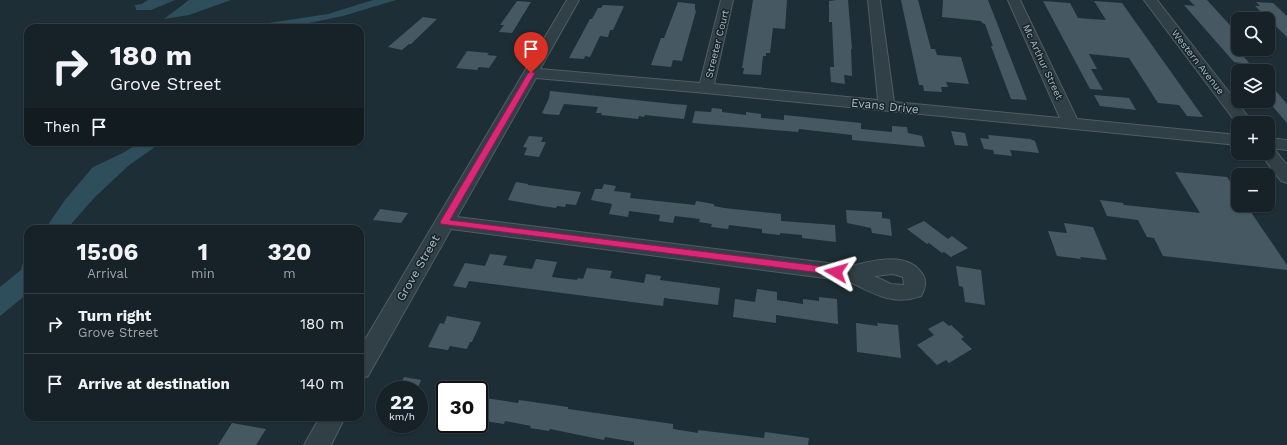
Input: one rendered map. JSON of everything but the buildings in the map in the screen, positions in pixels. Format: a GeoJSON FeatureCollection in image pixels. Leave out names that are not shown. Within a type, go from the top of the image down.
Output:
{"type":"FeatureCollection","features":[{"type":"Feature","properties":{"kind":"street","name":"Grove Street"},"geometry":{"type":"LineString","coordinates":[[364,362],[573,0]]}},
{"type":"Feature","properties":{"kind":"street","name":"Streeter Court"},"geometry":{"type":"LineString","coordinates":[[706,88],[727,0]]}},
{"type":"Feature","properties":{"kind":"street"},"geometry":{"type":"LineString","coordinates":[[874,0],[888,106]]}},
{"type":"Feature","properties":{"kind":"street","name":"Mc Arthur Street"},"geometry":{"type":"LineString","coordinates":[[1014,0],[1071,124]]}},
{"type":"Feature","properties":{"kind":"street","name":"Western Avenue"},"geometry":{"type":"LineString","coordinates":[[1150,0],[1240,116]]}},
{"type":"Feature","properties":{"kind":"street","name":"Evans Drive"},"geometry":{"type":"LineString","coordinates":[[531,73],[706,88],[1231,139]]}},
{"type":"Feature","properties":{"kind":"street"},"geometry":{"type":"LineString","coordinates":[[1275,144],[1287,145]]}},
{"type":"Feature","properties":{"kind":"street"},"geometry":{"type":"LineString","coordinates":[[1274,160],[1287,177]]}},
{"type":"Feature","properties":{"kind":"street"},"geometry":{"type":"LineString","coordinates":[[444,222],[852,274]]}},
{"type":"Feature","properties":{"kind":"street"},"geometry":{"type":"LineString","coordinates":[[317,445],[331,421]]}},
{"type":"Feature","properties":{"kind":"water"},"geometry":{"type":"Polygon","coordinates":[[[148,0],[175,0],[151,10],[136,10],[135,5],[142,4],[148,0]]]}},
{"type":"Feature","properties":{"kind":"water"},"geometry":{"type":"Polygon","coordinates":[[[189,0],[231,0],[189,15],[164,19],[189,0]]]}},
{"type":"Feature","properties":{"kind":"water"},"geometry":{"type":"Polygon","coordinates":[[[373,0],[396,0],[343,16],[304,24],[262,24],[328,14],[373,0]]]}},
{"type":"Feature","properties":{"kind":"water"},"geometry":{"type":"Polygon","coordinates":[[[134,146],[156,146],[128,166],[94,198],[71,225],[48,225],[65,200],[93,167],[123,153],[134,146]]]}},
{"type":"Feature","properties":{"kind":"water"},"geometry":{"type":"Polygon","coordinates":[[[24,261],[24,296],[0,316],[0,287],[21,270],[24,261]]]}},
{"type":"Feature","properties":{"kind":"route"},"geometry":{"type":"LineString","coordinates":[[531,73],[444,222],[836,272]]}}]}
